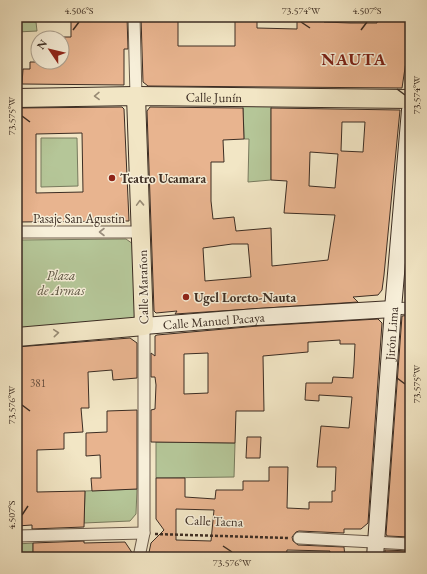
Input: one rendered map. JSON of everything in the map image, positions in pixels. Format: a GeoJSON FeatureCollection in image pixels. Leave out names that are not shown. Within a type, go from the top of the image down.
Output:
{"type":"FeatureCollection","features":[{"type":"Feature","properties":{"kind":"main road","name":"Calle Junín"},"geometry":{"type":"LineString","coordinates":[[17,98],[136,96],[410,99]]}},
{"type":"Feature","properties":{"kind":"main road","name":"Calle Marañon"},"geometry":{"type":"LineString","coordinates":[[136,96],[144,326]]}},
{"type":"Feature","properties":{"kind":"main road","name":"Calle Manuel Pacaya"},"geometry":{"type":"LineString","coordinates":[[17,337],[144,326]]}},
{"type":"Feature","properties":{"kind":"street","name":"Calle Marañon"},"geometry":{"type":"LineString","coordinates":[[134,17],[136,96]]}},
{"type":"Feature","properties":{"kind":"street","name":"Jirón Lima"},"geometry":{"type":"LineString","coordinates":[[376,549],[393,309],[410,110]]}},
{"type":"Feature","properties":{"kind":"street","name":"Pasaje San Agustin"},"geometry":{"type":"LineString","coordinates":[[17,232],[141,232]]}},
{"type":"Feature","properties":{"kind":"street","name":"Calle Manuel Pacaya"},"geometry":{"type":"LineString","coordinates":[[144,326],[257,317],[410,308]]}},
{"type":"Feature","properties":{"kind":"street","name":"Calle Marañon"},"geometry":{"type":"LineString","coordinates":[[139,557],[144,533],[144,326]]}},
{"type":"Feature","properties":{"kind":"street"},"geometry":{"type":"LineString","coordinates":[[17,536],[144,533]]}},
{"type":"Feature","properties":{"kind":"street"},"geometry":{"type":"LineString","coordinates":[[299,538],[376,549],[410,544]]}},
{"type":"Feature","properties":{"kind":"path","name":"Calle Tacna"},"geometry":{"type":"LineString","coordinates":[[144,533],[299,538]]}},
{"type":"Feature","properties":{"kind":"green space"},"geometry":{"type":"Polygon","coordinates":[[[17,22],[36,22],[37,30],[17,32],[17,22]]]}},
{"type":"Feature","properties":{"kind":"green space"},"geometry":{"type":"Polygon","coordinates":[[[271,103],[271,180],[248,182],[249,139],[244,139],[243,104],[271,103]]]}},
{"type":"Feature","properties":{"kind":"green space"},"geometry":{"type":"Polygon","coordinates":[[[41,138],[77,138],[78,186],[41,187],[41,138]]]}},
{"type":"Feature","properties":{"kind":"green space","name":"Plaza de Armas"},"geometry":{"type":"Polygon","coordinates":[[[126,239],[133,244],[135,314],[133,319],[23,328],[17,322],[17,244],[20,240],[126,239]]]}},
{"type":"Feature","properties":{"kind":"green space"},"geometry":{"type":"Polygon","coordinates":[[[156,442],[235,443],[234,477],[156,478],[156,442]]]}},
{"type":"Feature","properties":{"kind":"green space"},"geometry":{"type":"Polygon","coordinates":[[[137,489],[136,514],[130,521],[84,523],[85,491],[137,489]]]}},
{"type":"Feature","properties":{"kind":"green space"},"geometry":{"type":"Polygon","coordinates":[[[33,543],[33,557],[17,557],[17,544],[33,543]]]}},
{"type":"Feature","properties":{"kind":"building"},"geometry":{"type":"Polygon","coordinates":[[[71,17],[127,17],[128,49],[124,49],[124,85],[22,84],[23,69],[70,70],[71,17]]]}},
{"type":"Feature","properties":{"kind":"building"},"geometry":{"type":"Polygon","coordinates":[[[141,17],[178,17],[178,46],[235,46],[235,17],[257,17],[257,28],[297,29],[297,17],[324,17],[324,22],[377,23],[377,17],[410,17],[410,35],[402,88],[148,86],[143,82],[141,17]]]}},
{"type":"Feature","properties":{"kind":"building"},"geometry":{"type":"Polygon","coordinates":[[[122,107],[124,109],[129,221],[17,222],[17,108],[122,107]],[[82,133],[36,134],[36,193],[83,192],[82,133]]]}},
{"type":"Feature","properties":{"kind":"building"},"geometry":{"type":"Polygon","coordinates":[[[150,107],[243,108],[244,139],[223,140],[224,162],[211,162],[211,201],[213,219],[234,217],[236,231],[271,228],[272,266],[328,260],[335,215],[284,213],[287,181],[271,180],[271,108],[400,110],[382,290],[378,295],[353,297],[358,302],[175,314],[177,311],[156,313],[154,311],[147,111],[150,107]],[[342,122],[341,151],[363,152],[365,122],[342,122]],[[310,152],[309,186],[335,188],[338,154],[310,152]],[[232,244],[203,248],[205,281],[251,277],[248,244],[232,244]]]}},
{"type":"Feature","properties":{"kind":"building"},"geometry":{"type":"Polygon","coordinates":[[[410,315],[410,537],[387,536],[402,316],[410,315]]]}},
{"type":"Feature","properties":{"kind":"building"},"geometry":{"type":"Polygon","coordinates":[[[378,319],[382,323],[368,523],[361,529],[344,529],[344,533],[299,531],[292,537],[293,541],[298,545],[344,547],[345,557],[329,557],[330,551],[287,550],[286,557],[148,557],[151,543],[164,530],[156,519],[156,478],[185,478],[185,497],[215,499],[216,490],[243,490],[243,481],[269,481],[269,467],[288,467],[287,508],[309,509],[309,502],[332,502],[332,491],[335,491],[336,467],[317,467],[321,426],[349,428],[352,397],[319,395],[319,401],[305,400],[306,383],[332,383],[333,377],[353,378],[355,344],[340,344],[340,340],[308,342],[308,352],[263,356],[264,411],[236,411],[235,443],[151,442],[151,410],[155,409],[156,385],[155,377],[151,377],[151,353],[155,356],[155,336],[258,326],[378,319]],[[208,353],[184,354],[184,394],[208,393],[208,353]],[[176,509],[176,540],[211,541],[214,510],[176,509]]]}},
{"type":"Feature","properties":{"kind":"building"},"geometry":{"type":"Polygon","coordinates":[[[130,338],[137,343],[137,378],[113,380],[112,370],[88,372],[89,408],[81,408],[83,432],[64,433],[64,449],[37,450],[37,492],[85,491],[84,527],[32,529],[32,525],[17,526],[17,347],[130,338]]]}},
{"type":"Feature","properties":{"kind":"building"},"geometry":{"type":"Polygon","coordinates":[[[137,410],[137,489],[92,491],[91,478],[101,478],[100,455],[86,456],[86,433],[107,432],[107,411],[137,410]]]}},
{"type":"Feature","properties":{"kind":"building"},"geometry":{"type":"Polygon","coordinates":[[[247,437],[261,437],[260,458],[246,458],[247,437]]]}},
{"type":"Feature","properties":{"kind":"building"},"geometry":{"type":"Polygon","coordinates":[[[84,541],[84,543],[125,542],[133,554],[132,557],[33,557],[33,543],[84,541]]]}},
{"type":"Feature","properties":{"kind":"building"},"geometry":{"type":"Polygon","coordinates":[[[385,550],[410,551],[410,557],[385,557],[385,550]]]}},
{"type":"Feature","properties":{"kind":"place","name":"Teatro Ucamara"},"geometry":{"type":"Point","coordinates":[112,178]}},
{"type":"Feature","properties":{"kind":"place","name":"Ugel Loreto-Nauta"},"geometry":{"type":"Point","coordinates":[186,297]}},
{"type":"Feature","properties":{"kind":"district","name":"NAUTA"},"geometry":{"type":"Point","coordinates":[354,59]}}]}
